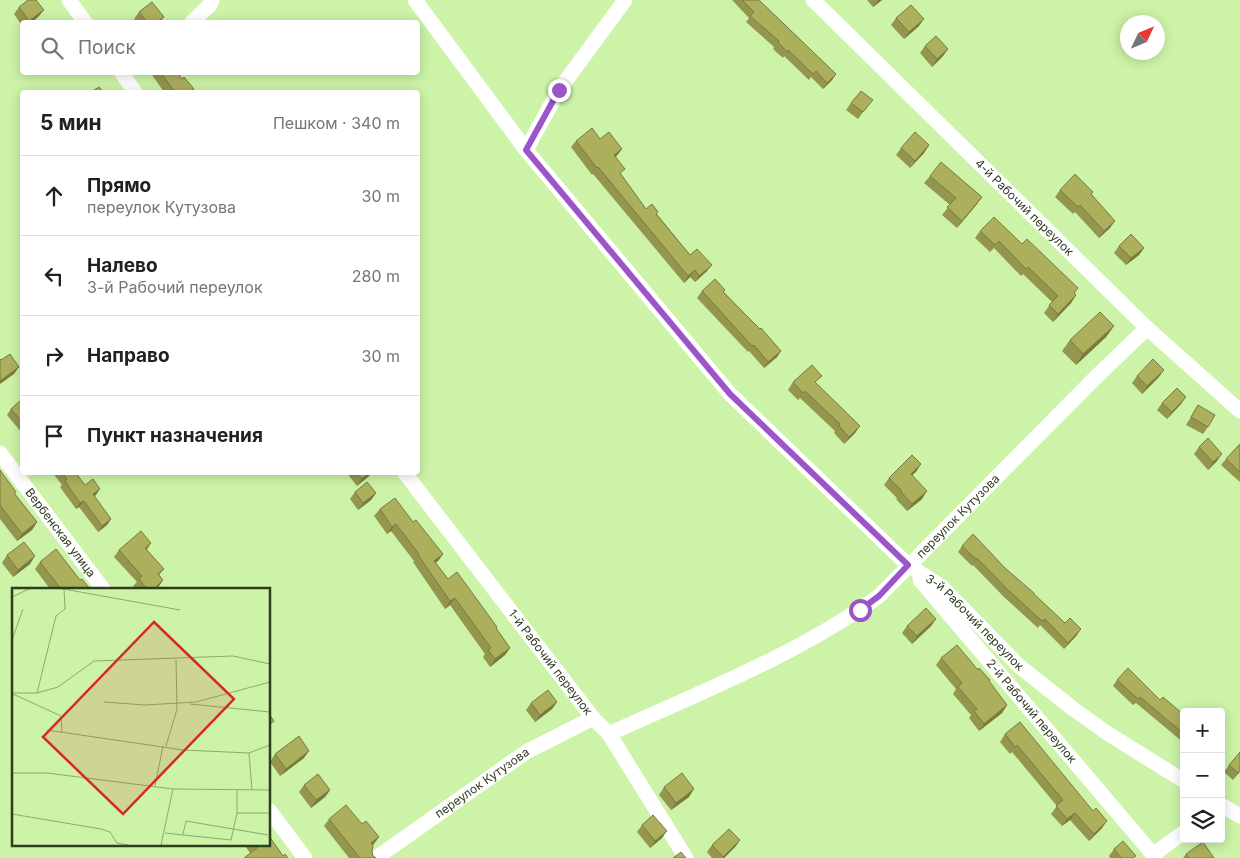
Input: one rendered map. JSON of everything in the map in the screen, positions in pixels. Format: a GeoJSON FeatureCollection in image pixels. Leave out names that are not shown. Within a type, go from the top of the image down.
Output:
{"type":"FeatureCollection","features":[{"type":"Feature","properties":{"kind":"street"},"geometry":{"type":"LineString","coordinates":[[69,0],[84,20]]}},
{"type":"Feature","properties":{"kind":"street"},"geometry":{"type":"LineString","coordinates":[[194,20],[210,5],[212,0]]}},
{"type":"Feature","properties":{"kind":"street","name":"3-й Рабочий переулок"},"geometry":{"type":"LineString","coordinates":[[415,0],[526,150],[730,394],[908,565],[942,587],[1019,666],[1107,733],[1180,779]]}},
{"type":"Feature","properties":{"kind":"street"},"geometry":{"type":"LineString","coordinates":[[526,150],[559,90],[625,0]]}},
{"type":"Feature","properties":{"kind":"street","name":"4-й Рабочий переулок"},"geometry":{"type":"LineString","coordinates":[[813,0],[1147,328],[1240,411]]}},
{"type":"Feature","properties":{"kind":"street","name":"переулок Кутузова"},"geometry":{"type":"LineString","coordinates":[[609,734],[788,652],[879,596],[1147,328]]}},
{"type":"Feature","properties":{"kind":"street","name":"Вербенская улица"},"geometry":{"type":"LineString","coordinates":[[0,453],[101,588]]}},
{"type":"Feature","properties":{"kind":"street","name":"1-й Рабочий переулок"},"geometry":{"type":"LineString","coordinates":[[406,475],[593,718],[609,734],[686,858]]}},
{"type":"Feature","properties":{"kind":"street","name":"2-й Рабочий переулок"},"geometry":{"type":"LineString","coordinates":[[908,565],[1155,856]]}},
{"type":"Feature","properties":{"kind":"street","name":"переулок Кутузова"},"geometry":{"type":"LineString","coordinates":[[376,858],[526,752],[593,718]]}},
{"type":"Feature","properties":{"kind":"street"},"geometry":{"type":"LineString","coordinates":[[1225,807],[1240,816]]}},
{"type":"Feature","properties":{"kind":"street"},"geometry":{"type":"LineString","coordinates":[[270,811],[305,858]]}},
{"type":"Feature","properties":{"kind":"street"},"geometry":{"type":"LineString","coordinates":[[1155,856],[1180,835]]}},
{"type":"Feature","properties":{"kind":"building"},"geometry":{"type":"Polygon","coordinates":[[[28,0],[36,0],[44,10],[28,20],[19,7],[28,0]]]}},
{"type":"Feature","properties":{"kind":"building"},"geometry":{"type":"Polygon","coordinates":[[[742,0],[759,0],[836,74],[827,83],[816,71],[813,74],[750,16],[754,12],[742,0]]]}},
{"type":"Feature","properties":{"kind":"building"},"geometry":{"type":"Polygon","coordinates":[[[152,2],[164,17],[160,20],[145,20],[139,12],[152,2]]]}},
{"type":"Feature","properties":{"kind":"building"},"geometry":{"type":"Polygon","coordinates":[[[911,5],[924,19],[909,32],[896,18],[911,5]]]}},
{"type":"Feature","properties":{"kind":"building"},"geometry":{"type":"Polygon","coordinates":[[[936,36],[948,49],[937,59],[925,46],[936,36]]]}},
{"type":"Feature","properties":{"kind":"building"},"geometry":{"type":"Polygon","coordinates":[[[162,75],[179,75],[182,79],[184,77],[194,89],[192,90],[174,90],[162,75]]]}},
{"type":"Feature","properties":{"kind":"building"},"geometry":{"type":"Polygon","coordinates":[[[861,91],[873,100],[863,112],[851,103],[861,91]]]}},
{"type":"Feature","properties":{"kind":"building"},"geometry":{"type":"Polygon","coordinates":[[[592,128],[600,139],[609,132],[622,149],[614,155],[625,169],[620,173],[646,209],[652,204],[658,212],[656,214],[690,255],[697,249],[712,265],[699,276],[695,270],[688,276],[576,141],[592,128]]]}},
{"type":"Feature","properties":{"kind":"building"},"geometry":{"type":"Polygon","coordinates":[[[915,132],[929,145],[915,161],[901,148],[915,132]]]}},
{"type":"Feature","properties":{"kind":"building"},"geometry":{"type":"Polygon","coordinates":[[[941,162],[982,197],[962,221],[947,207],[956,198],[930,176],[941,162]]]}},
{"type":"Feature","properties":{"kind":"building"},"geometry":{"type":"Polygon","coordinates":[[[1075,174],[1093,192],[1091,194],[1115,221],[1104,231],[1080,205],[1078,207],[1060,190],[1075,174]]]}},
{"type":"Feature","properties":{"kind":"building"},"geometry":{"type":"Polygon","coordinates":[[[994,217],[1022,244],[1027,239],[1078,288],[1074,293],[1076,295],[1058,314],[1049,305],[1058,296],[1028,267],[1026,269],[999,241],[995,245],[980,231],[994,217]]]}},
{"type":"Feature","properties":{"kind":"building"},"geometry":{"type":"Polygon","coordinates":[[[1131,234],[1144,248],[1131,258],[1119,246],[1131,234]]]}},
{"type":"Feature","properties":{"kind":"building"},"geometry":{"type":"Polygon","coordinates":[[[715,279],[725,290],[723,292],[761,328],[781,351],[768,362],[702,291],[715,279]]]}},
{"type":"Feature","properties":{"kind":"building"},"geometry":{"type":"Polygon","coordinates":[[[1100,312],[1114,326],[1083,354],[1070,340],[1100,312]]]}},
{"type":"Feature","properties":{"kind":"building"},"geometry":{"type":"Polygon","coordinates":[[[10,354],[19,367],[0,381],[0,359],[10,354]]]}},
{"type":"Feature","properties":{"kind":"building"},"geometry":{"type":"Polygon","coordinates":[[[1153,359],[1164,370],[1147,386],[1137,376],[1153,359]]]}},
{"type":"Feature","properties":{"kind":"building"},"geometry":{"type":"Polygon","coordinates":[[[812,365],[822,376],[815,382],[860,426],[849,437],[839,426],[840,424],[805,391],[803,393],[793,382],[812,365]]]}},
{"type":"Feature","properties":{"kind":"building"},"geometry":{"type":"Polygon","coordinates":[[[1177,388],[1186,397],[1172,412],[1162,403],[1177,388]]]}},
{"type":"Feature","properties":{"kind":"building"},"geometry":{"type":"Polygon","coordinates":[[[20,401],[20,420],[11,409],[20,401]]]}},
{"type":"Feature","properties":{"kind":"building"},"geometry":{"type":"Polygon","coordinates":[[[1198,405],[1215,415],[1208,427],[1191,417],[1198,405]]]}},
{"type":"Feature","properties":{"kind":"building"},"geometry":{"type":"Polygon","coordinates":[[[1208,438],[1222,454],[1213,462],[1199,447],[1208,438]]]}},
{"type":"Feature","properties":{"kind":"building"},"geometry":{"type":"Polygon","coordinates":[[[1240,444],[1240,472],[1226,459],[1240,444]]]}},
{"type":"Feature","properties":{"kind":"building"},"geometry":{"type":"Polygon","coordinates":[[[912,455],[921,464],[911,474],[927,491],[912,504],[889,478],[912,455]]]}},
{"type":"Feature","properties":{"kind":"building"},"geometry":{"type":"Polygon","coordinates":[[[0,470],[16,492],[14,493],[37,522],[22,534],[0,505],[0,470]]]}},
{"type":"Feature","properties":{"kind":"building"},"geometry":{"type":"Polygon","coordinates":[[[64,475],[77,475],[85,485],[93,479],[100,489],[93,494],[111,519],[102,526],[84,501],[80,503],[65,481],[67,479],[64,475]]]}},
{"type":"Feature","properties":{"kind":"building"},"geometry":{"type":"Polygon","coordinates":[[[367,482],[376,493],[363,503],[355,492],[367,482]]]}},
{"type":"Feature","properties":{"kind":"building"},"geometry":{"type":"Polygon","coordinates":[[[395,498],[413,522],[416,520],[443,554],[434,561],[448,579],[457,572],[497,627],[510,648],[495,659],[488,650],[491,648],[455,598],[450,601],[419,554],[396,524],[392,527],[380,509],[395,498]]]}},
{"type":"Feature","properties":{"kind":"building"},"geometry":{"type":"Polygon","coordinates":[[[141,531],[151,543],[145,548],[164,569],[158,574],[163,580],[155,588],[146,588],[139,579],[142,576],[119,550],[141,531]]]}},
{"type":"Feature","properties":{"kind":"building"},"geometry":{"type":"Polygon","coordinates":[[[973,534],[1005,568],[1065,623],[1070,618],[1081,629],[1068,643],[1045,619],[1042,621],[977,558],[962,546],[973,534]]]}},
{"type":"Feature","properties":{"kind":"building"},"geometry":{"type":"Polygon","coordinates":[[[24,542],[35,556],[18,570],[7,555],[24,542]]]}},
{"type":"Feature","properties":{"kind":"building"},"geometry":{"type":"Polygon","coordinates":[[[56,549],[80,580],[82,579],[89,588],[60,588],[40,562],[56,549]]]}},
{"type":"Feature","properties":{"kind":"building"},"geometry":{"type":"Polygon","coordinates":[[[926,608],[936,619],[917,636],[907,626],[926,608]]]}},
{"type":"Feature","properties":{"kind":"building"},"geometry":{"type":"Polygon","coordinates":[[[957,645],[978,670],[979,668],[990,680],[1007,705],[984,724],[974,711],[977,709],[958,687],[962,683],[941,658],[957,645]]]}},
{"type":"Feature","properties":{"kind":"building"},"geometry":{"type":"Polygon","coordinates":[[[1128,668],[1160,700],[1163,697],[1180,712],[1180,731],[1140,697],[1138,699],[1117,680],[1128,668]]]}},
{"type":"Feature","properties":{"kind":"building"},"geometry":{"type":"Polygon","coordinates":[[[548,690],[557,702],[540,715],[531,703],[548,690]]]}},
{"type":"Feature","properties":{"kind":"building"},"geometry":{"type":"Polygon","coordinates":[[[270,715],[274,721],[270,724],[270,715]]]}},
{"type":"Feature","properties":{"kind":"building"},"geometry":{"type":"Polygon","coordinates":[[[1020,722],[1093,811],[1096,808],[1107,821],[1094,834],[1075,813],[1067,819],[1056,806],[1063,800],[1017,745],[1015,747],[1005,734],[1020,722]]]}},
{"type":"Feature","properties":{"kind":"building"},"geometry":{"type":"Polygon","coordinates":[[[299,736],[309,751],[286,769],[275,754],[299,736]]]}},
{"type":"Feature","properties":{"kind":"building"},"geometry":{"type":"Polygon","coordinates":[[[1240,752],[1240,770],[1238,773],[1229,765],[1240,752]]]}},
{"type":"Feature","properties":{"kind":"building"},"geometry":{"type":"Polygon","coordinates":[[[682,773],[694,789],[676,803],[664,787],[682,773]]]}},
{"type":"Feature","properties":{"kind":"building"},"geometry":{"type":"Polygon","coordinates":[[[318,774],[330,790],[316,800],[304,785],[318,774]]]}},
{"type":"Feature","properties":{"kind":"building"},"geometry":{"type":"Polygon","coordinates":[[[346,805],[362,824],[366,821],[379,837],[371,843],[373,846],[373,856],[376,858],[360,858],[329,819],[346,805]]]}},
{"type":"Feature","properties":{"kind":"building"},"geometry":{"type":"Polygon","coordinates":[[[653,815],[667,831],[655,841],[642,825],[653,815]]]}},
{"type":"Feature","properties":{"kind":"building"},"geometry":{"type":"Polygon","coordinates":[[[729,829],[740,840],[723,857],[712,845],[729,829]]]}},
{"type":"Feature","properties":{"kind":"building"},"geometry":{"type":"Polygon","coordinates":[[[270,837],[283,856],[285,854],[288,858],[244,858],[257,848],[256,846],[270,846],[270,837]]]}},
{"type":"Feature","properties":{"kind":"building"},"geometry":{"type":"Polygon","coordinates":[[[1123,841],[1136,856],[1133,858],[1121,858],[1114,849],[1123,841]]]}},
{"type":"Feature","properties":{"kind":"building"},"geometry":{"type":"Polygon","coordinates":[[[1204,843],[1214,858],[1189,858],[1186,854],[1204,843]]]}},
{"type":"Feature","properties":{"kind":"building"},"geometry":{"type":"Polygon","coordinates":[[[681,852],[686,858],[673,858],[681,852]]]}},
{"type":"Feature","properties":{"kind":"route"},"geometry":{"type":"LineString","coordinates":[[559,90],[526,150],[730,394],[908,565],[879,596],[860,610]]}}]}
